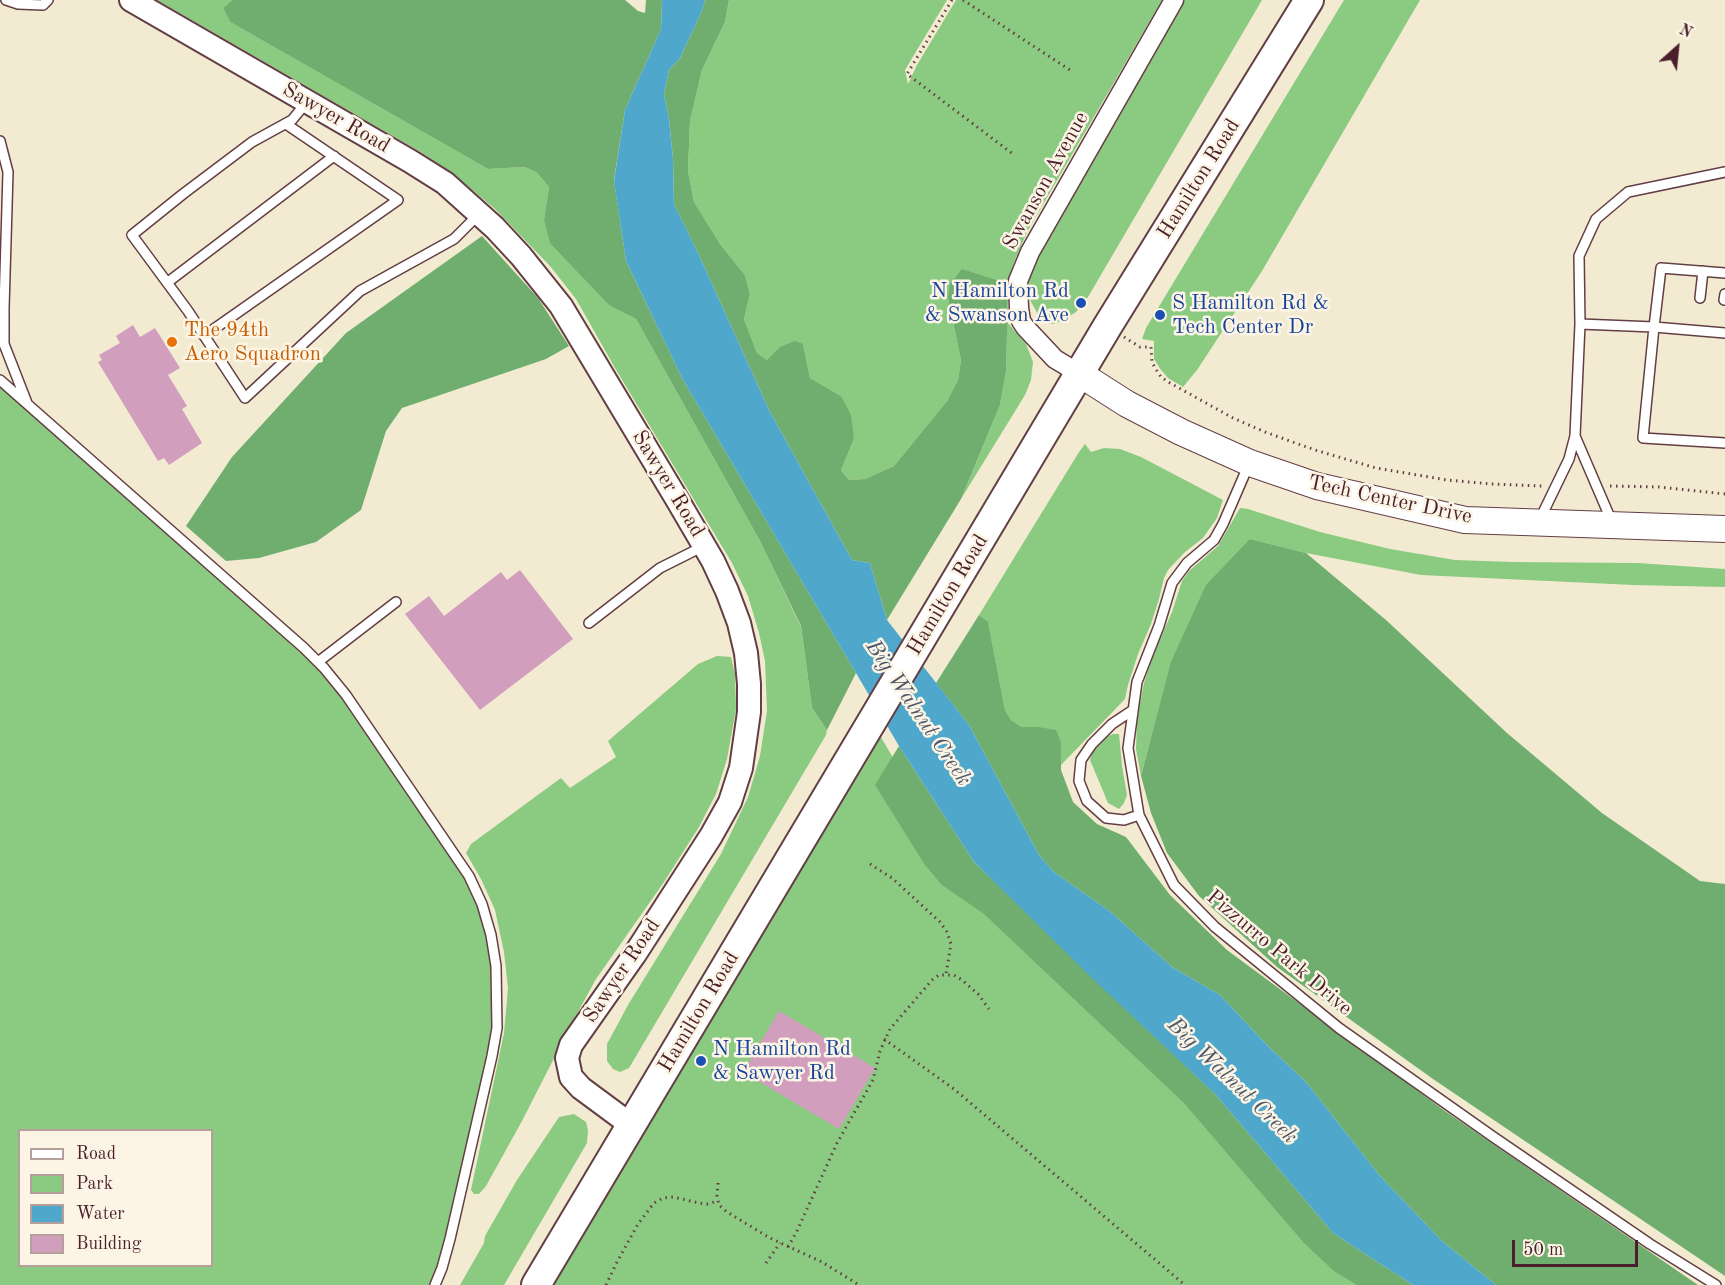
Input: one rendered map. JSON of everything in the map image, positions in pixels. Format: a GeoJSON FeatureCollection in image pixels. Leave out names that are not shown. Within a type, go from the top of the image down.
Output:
{"type":"FeatureCollection","features":[{"type":"Feature","properties":{"kind":"main road","name":"Hamilton Road"},"geometry":{"type":"LineString","coordinates":[[536,1285],[1107,327],[1309,0]]}},
{"type":"Feature","properties":{"kind":"main road","name":"Tech Center Drive"},"geometry":{"type":"LineString","coordinates":[[1080,374],[1127,404],[1181,432],[1250,463],[1317,486],[1465,520],[1725,529]]}},
{"type":"Feature","properties":{"kind":"street","name":"Sawyer Road"},"geometry":{"type":"LineString","coordinates":[[131,0],[410,161],[445,183],[480,214],[521,256],[561,306],[704,546],[728,591],[746,653],[749,684],[749,712],[741,768],[730,802],[711,836],[635,954],[571,1045],[567,1058],[571,1077],[581,1088],[631,1125]]}},
{"type":"Feature","properties":{"kind":"street","name":"Swanson Avenue"},"geometry":{"type":"LineString","coordinates":[[1080,374],[1056,359],[1025,327],[1021,321],[1019,308],[1018,281],[1030,252],[1174,0]]}},
{"type":"Feature","properties":{"kind":"lane"},"geometry":{"type":"LineString","coordinates":[[6,0],[18,4],[43,5],[48,0]]}},
{"type":"Feature","properties":{"kind":"lane"},"geometry":{"type":"LineString","coordinates":[[308,101],[292,120],[252,142],[132,235],[168,282],[245,398],[360,291],[454,239],[480,214]]}},
{"type":"Feature","properties":{"kind":"lane"},"geometry":{"type":"LineString","coordinates":[[204,336],[398,200],[286,124]]}},
{"type":"Feature","properties":{"kind":"lane"},"geometry":{"type":"LineString","coordinates":[[0,141],[8,172],[4,344],[28,405]]}},
{"type":"Feature","properties":{"kind":"lane"},"geometry":{"type":"LineString","coordinates":[[168,282],[334,156]]}},
{"type":"Feature","properties":{"kind":"lane"},"geometry":{"type":"LineString","coordinates":[[1538,522],[1569,459],[1575,436],[1580,324],[1579,255],[1596,219],[1628,192],[1725,172]]}},
{"type":"Feature","properties":{"kind":"lane"},"geometry":{"type":"LineString","coordinates":[[1725,273],[1661,268],[1643,438],[1725,443]]}},
{"type":"Feature","properties":{"kind":"lane"},"geometry":{"type":"LineString","coordinates":[[1700,298],[1702,271]]}},
{"type":"Feature","properties":{"kind":"lane"},"geometry":{"type":"LineString","coordinates":[[1724,300],[1725,294]]}},
{"type":"Feature","properties":{"kind":"lane"},"geometry":{"type":"LineString","coordinates":[[1696,331],[1697,320]]}},
{"type":"Feature","properties":{"kind":"lane"},"geometry":{"type":"LineString","coordinates":[[1580,324],[1723,333],[1721,322]]}},
{"type":"Feature","properties":{"kind":"lane"},"geometry":{"type":"LineString","coordinates":[[0,380],[318,662],[346,695],[469,876],[482,904],[491,935],[496,966],[497,1028],[450,1239],[435,1285]]}},
{"type":"Feature","properties":{"kind":"lane"},"geometry":{"type":"LineString","coordinates":[[1575,436],[1614,525]]}},
{"type":"Feature","properties":{"kind":"lane","name":"Pizzurro Park Drive"},"geometry":{"type":"LineString","coordinates":[[1250,463],[1214,540],[1187,563],[1172,583],[1159,626],[1137,682],[1128,748],[1139,814],[1174,885],[1215,927],[1305,1002],[1383,1059],[1650,1244],[1716,1285]]}},
{"type":"Feature","properties":{"kind":"lane"},"geometry":{"type":"LineString","coordinates":[[589,623],[660,568],[704,546]]}},
{"type":"Feature","properties":{"kind":"lane"},"geometry":{"type":"LineString","coordinates":[[318,662],[396,602]]}},
{"type":"Feature","properties":{"kind":"lane"},"geometry":{"type":"LineString","coordinates":[[1133,710],[1112,724],[1092,744],[1081,760],[1079,781],[1087,801],[1106,818],[1124,820],[1139,814]]}},
{"type":"Feature","properties":{"kind":"path"},"geometry":{"type":"LineString","coordinates":[[952,0],[907,74],[1013,154]]}},
{"type":"Feature","properties":{"kind":"path"},"geometry":{"type":"LineString","coordinates":[[963,0],[1070,70]]}},
{"type":"Feature","properties":{"kind":"path"},"geometry":{"type":"LineString","coordinates":[[1107,327],[1140,347],[1151,347],[1152,362],[1155,368],[1161,377],[1170,383],[1233,418],[1295,443],[1376,468],[1447,480],[1556,486]]}},
{"type":"Feature","properties":{"kind":"path"},"geometry":{"type":"LineString","coordinates":[[1598,486],[1659,487],[1725,494]]}},
{"type":"Feature","properties":{"kind":"path"},"geometry":{"type":"LineString","coordinates":[[870,864],[892,878],[940,922],[947,932],[951,944],[946,974]]}},
{"type":"Feature","properties":{"kind":"path"},"geometry":{"type":"LineString","coordinates":[[788,1247],[837,1143],[873,1080],[884,1039],[890,1029],[932,980],[939,975],[954,975],[969,985],[989,1009]]}},
{"type":"Feature","properties":{"kind":"path"},"geometry":{"type":"LineString","coordinates":[[884,1039],[954,1089],[1185,1285]]}},
{"type":"Feature","properties":{"kind":"path"},"geometry":{"type":"LineString","coordinates":[[718,1183],[719,1205],[727,1212],[780,1243],[822,1262],[859,1285]]}},
{"type":"Feature","properties":{"kind":"path"},"geometry":{"type":"LineString","coordinates":[[606,1285],[638,1224],[654,1203],[663,1198],[673,1197],[707,1204],[718,1201]]}},
{"type":"Feature","properties":{"kind":"path"},"geometry":{"type":"LineString","coordinates":[[766,1263],[780,1243]]}},
{"type":"Feature","properties":{"kind":"green space"},"geometry":{"type":"Polygon","coordinates":[[[157,0],[232,0],[223,8],[230,22],[488,169],[525,167],[537,173],[549,187],[544,219],[610,306],[636,319],[760,541],[801,627],[812,708],[827,730],[826,735],[629,1068],[620,1072],[613,1069],[607,1061],[607,1044],[628,1005],[721,854],[748,797],[760,756],[767,711],[765,661],[748,596],[732,563],[576,299],[550,266],[495,209],[451,172],[419,151],[157,0]]]}},
{"type":"Feature","properties":{"kind":"green space"},"geometry":{"type":"Polygon","coordinates":[[[232,0],[625,0],[638,11],[645,13],[646,0],[662,0],[661,29],[625,110],[614,180],[626,261],[682,378],[856,673],[827,730],[812,708],[801,626],[760,541],[636,319],[610,306],[550,243],[544,219],[549,187],[537,173],[525,167],[488,169],[230,22],[223,8],[232,0]]]}},
{"type":"Feature","properties":{"kind":"green space"},"geometry":{"type":"Polygon","coordinates":[[[705,0],[729,0],[725,22],[702,70],[690,121],[688,171],[694,202],[720,244],[745,275],[750,294],[744,319],[757,353],[767,360],[780,347],[795,341],[803,344],[810,378],[841,396],[851,415],[854,439],[841,470],[849,480],[865,479],[894,466],[947,401],[958,380],[961,360],[948,298],[950,284],[962,269],[999,281],[1008,291],[1006,372],[1000,405],[961,499],[887,620],[870,563],[852,560],[769,410],[674,204],[673,159],[664,94],[669,70],[680,58],[705,0]]]}},
{"type":"Feature","properties":{"kind":"green space"},"geometry":{"type":"Polygon","coordinates":[[[729,0],[947,0],[905,70],[908,84],[956,0],[1162,0],[1027,232],[1013,265],[1008,291],[998,281],[948,298],[961,360],[958,380],[947,401],[894,466],[865,479],[849,480],[841,470],[854,439],[841,396],[810,378],[803,344],[767,360],[757,353],[744,319],[750,294],[745,275],[720,244],[694,202],[688,171],[690,121],[702,70],[725,22],[729,0]]]}},
{"type":"Feature","properties":{"kind":"green space"},"geometry":{"type":"Polygon","coordinates":[[[1182,0],[1262,0],[1088,297],[1076,312],[1065,319],[1054,324],[1047,323],[1039,316],[1031,302],[1028,280],[1032,262],[1182,0]]]}},
{"type":"Feature","properties":{"kind":"green space"},"geometry":{"type":"Polygon","coordinates":[[[1344,0],[1420,0],[1262,271],[1197,370],[1183,387],[1168,378],[1154,359],[1154,341],[1142,339],[1146,328],[1344,0]]]}},
{"type":"Feature","properties":{"kind":"green space"},"geometry":{"type":"Polygon","coordinates":[[[482,236],[538,298],[569,346],[546,359],[402,408],[386,431],[361,510],[316,542],[259,558],[226,561],[186,526],[232,457],[346,333],[482,236]]]}},
{"type":"Feature","properties":{"kind":"green space"},"geometry":{"type":"Polygon","coordinates":[[[1007,322],[1026,344],[1033,362],[1031,380],[1025,395],[961,499],[1000,405],[1006,372],[1007,322]]]}},
{"type":"Feature","properties":{"kind":"green space"},"geometry":{"type":"Polygon","coordinates":[[[0,380],[324,668],[469,876],[491,935],[497,1028],[435,1285],[0,1285],[0,380]]]}},
{"type":"Feature","properties":{"kind":"green space"},"geometry":{"type":"Polygon","coordinates":[[[1085,444],[1091,452],[1104,448],[1120,449],[1141,457],[1223,500],[1217,518],[1203,538],[1185,552],[1168,570],[1164,578],[1125,699],[1061,765],[1061,742],[1038,727],[1022,727],[1011,720],[1005,710],[988,623],[979,615],[1085,444]]]}},
{"type":"Feature","properties":{"kind":"green space"},"geometry":{"type":"Polygon","coordinates":[[[1240,508],[1320,532],[1390,549],[1455,560],[1638,563],[1725,569],[1725,587],[1421,575],[1306,553],[1250,539],[1170,664],[1141,776],[1136,749],[1137,719],[1152,658],[1172,612],[1182,581],[1189,571],[1218,546],[1240,508]]]}},
{"type":"Feature","properties":{"kind":"green space"},"geometry":{"type":"Polygon","coordinates":[[[1250,539],[1306,553],[1386,620],[1507,733],[1602,813],[1700,881],[1725,884],[1725,1276],[1433,1079],[1277,967],[1199,896],[1167,853],[1151,813],[1141,776],[1170,664],[1206,585],[1250,539]]]}},
{"type":"Feature","properties":{"kind":"green space"},"geometry":{"type":"Polygon","coordinates":[[[979,615],[988,622],[1005,710],[1011,720],[1022,727],[1056,730],[1061,742],[1061,770],[1073,802],[1097,824],[1126,837],[1170,895],[1227,950],[1445,1111],[1698,1285],[1496,1285],[1442,1241],[1380,1176],[1306,1082],[1220,995],[1172,967],[1112,913],[1054,872],[1039,855],[969,725],[936,683],[979,615]]]}},
{"type":"Feature","properties":{"kind":"green space"},"geometry":{"type":"Polygon","coordinates":[[[717,656],[731,657],[735,674],[736,709],[727,759],[716,794],[699,827],[664,882],[596,979],[486,1186],[479,1194],[474,1194],[471,1190],[504,1033],[508,988],[504,952],[495,910],[466,853],[471,844],[561,778],[570,788],[616,757],[608,741],[698,664],[717,656]]]}},
{"type":"Feature","properties":{"kind":"green space"},"geometry":{"type":"Polygon","coordinates":[[[872,722],[955,863],[1386,1285],[536,1285],[872,722]]]}},
{"type":"Feature","properties":{"kind":"green space"},"geometry":{"type":"Polygon","coordinates":[[[1119,734],[1127,795],[1119,809],[1108,803],[1090,760],[1092,752],[1106,737],[1119,734]]]}},
{"type":"Feature","properties":{"kind":"green space"},"geometry":{"type":"Polygon","coordinates":[[[899,746],[974,862],[1216,1095],[1333,1233],[1413,1285],[1357,1285],[1334,1271],[1304,1243],[1184,1103],[984,914],[942,885],[925,865],[875,785],[899,746]]]}},
{"type":"Feature","properties":{"kind":"green space"},"geometry":{"type":"Polygon","coordinates":[[[574,1114],[586,1122],[587,1143],[504,1285],[460,1285],[517,1180],[559,1117],[574,1114]]]}},
{"type":"Feature","properties":{"kind":"water","name":"Big Walnut Creek"},"geometry":{"type":"Polygon","coordinates":[[[662,0],[705,0],[680,58],[669,70],[664,94],[673,159],[674,204],[769,410],[852,560],[870,563],[887,620],[969,725],[1039,855],[1054,872],[1112,913],[1172,967],[1220,995],[1306,1082],[1380,1176],[1442,1241],[1496,1285],[1413,1285],[1333,1233],[1216,1095],[974,862],[899,746],[682,378],[626,261],[614,181],[625,110],[661,29],[662,0]]]}},
{"type":"Feature","properties":{"kind":"building"},"geometry":{"type":"Polygon","coordinates":[[[133,325],[140,337],[155,328],[180,368],[168,375],[187,406],[182,409],[202,443],[169,465],[164,458],[158,461],[98,362],[102,360],[99,355],[120,343],[116,336],[133,325]]]}},
{"type":"Feature","properties":{"kind":"building"},"geometry":{"type":"Polygon","coordinates":[[[520,570],[573,639],[480,710],[405,614],[429,596],[444,616],[501,572],[507,580],[520,570]]]}},
{"type":"Feature","properties":{"kind":"building"},"geometry":{"type":"Polygon","coordinates":[[[779,1011],[875,1068],[839,1129],[743,1072],[779,1011]]]}},
{"type":"Feature","properties":{"kind":"place","name":"N Hamilton Rd & Swanson Ave"},"geometry":{"type":"Point","coordinates":[1081,303]}},
{"type":"Feature","properties":{"kind":"place","name":"S Hamilton Rd & Tech Center Dr"},"geometry":{"type":"Point","coordinates":[1160,315]}},
{"type":"Feature","properties":{"kind":"place","name":"The 94th Aero Squadron"},"geometry":{"type":"Point","coordinates":[172,342]}},
{"type":"Feature","properties":{"kind":"place","name":"N Hamilton Rd & Sawyer Rd"},"geometry":{"type":"Point","coordinates":[701,1061]}}]}
